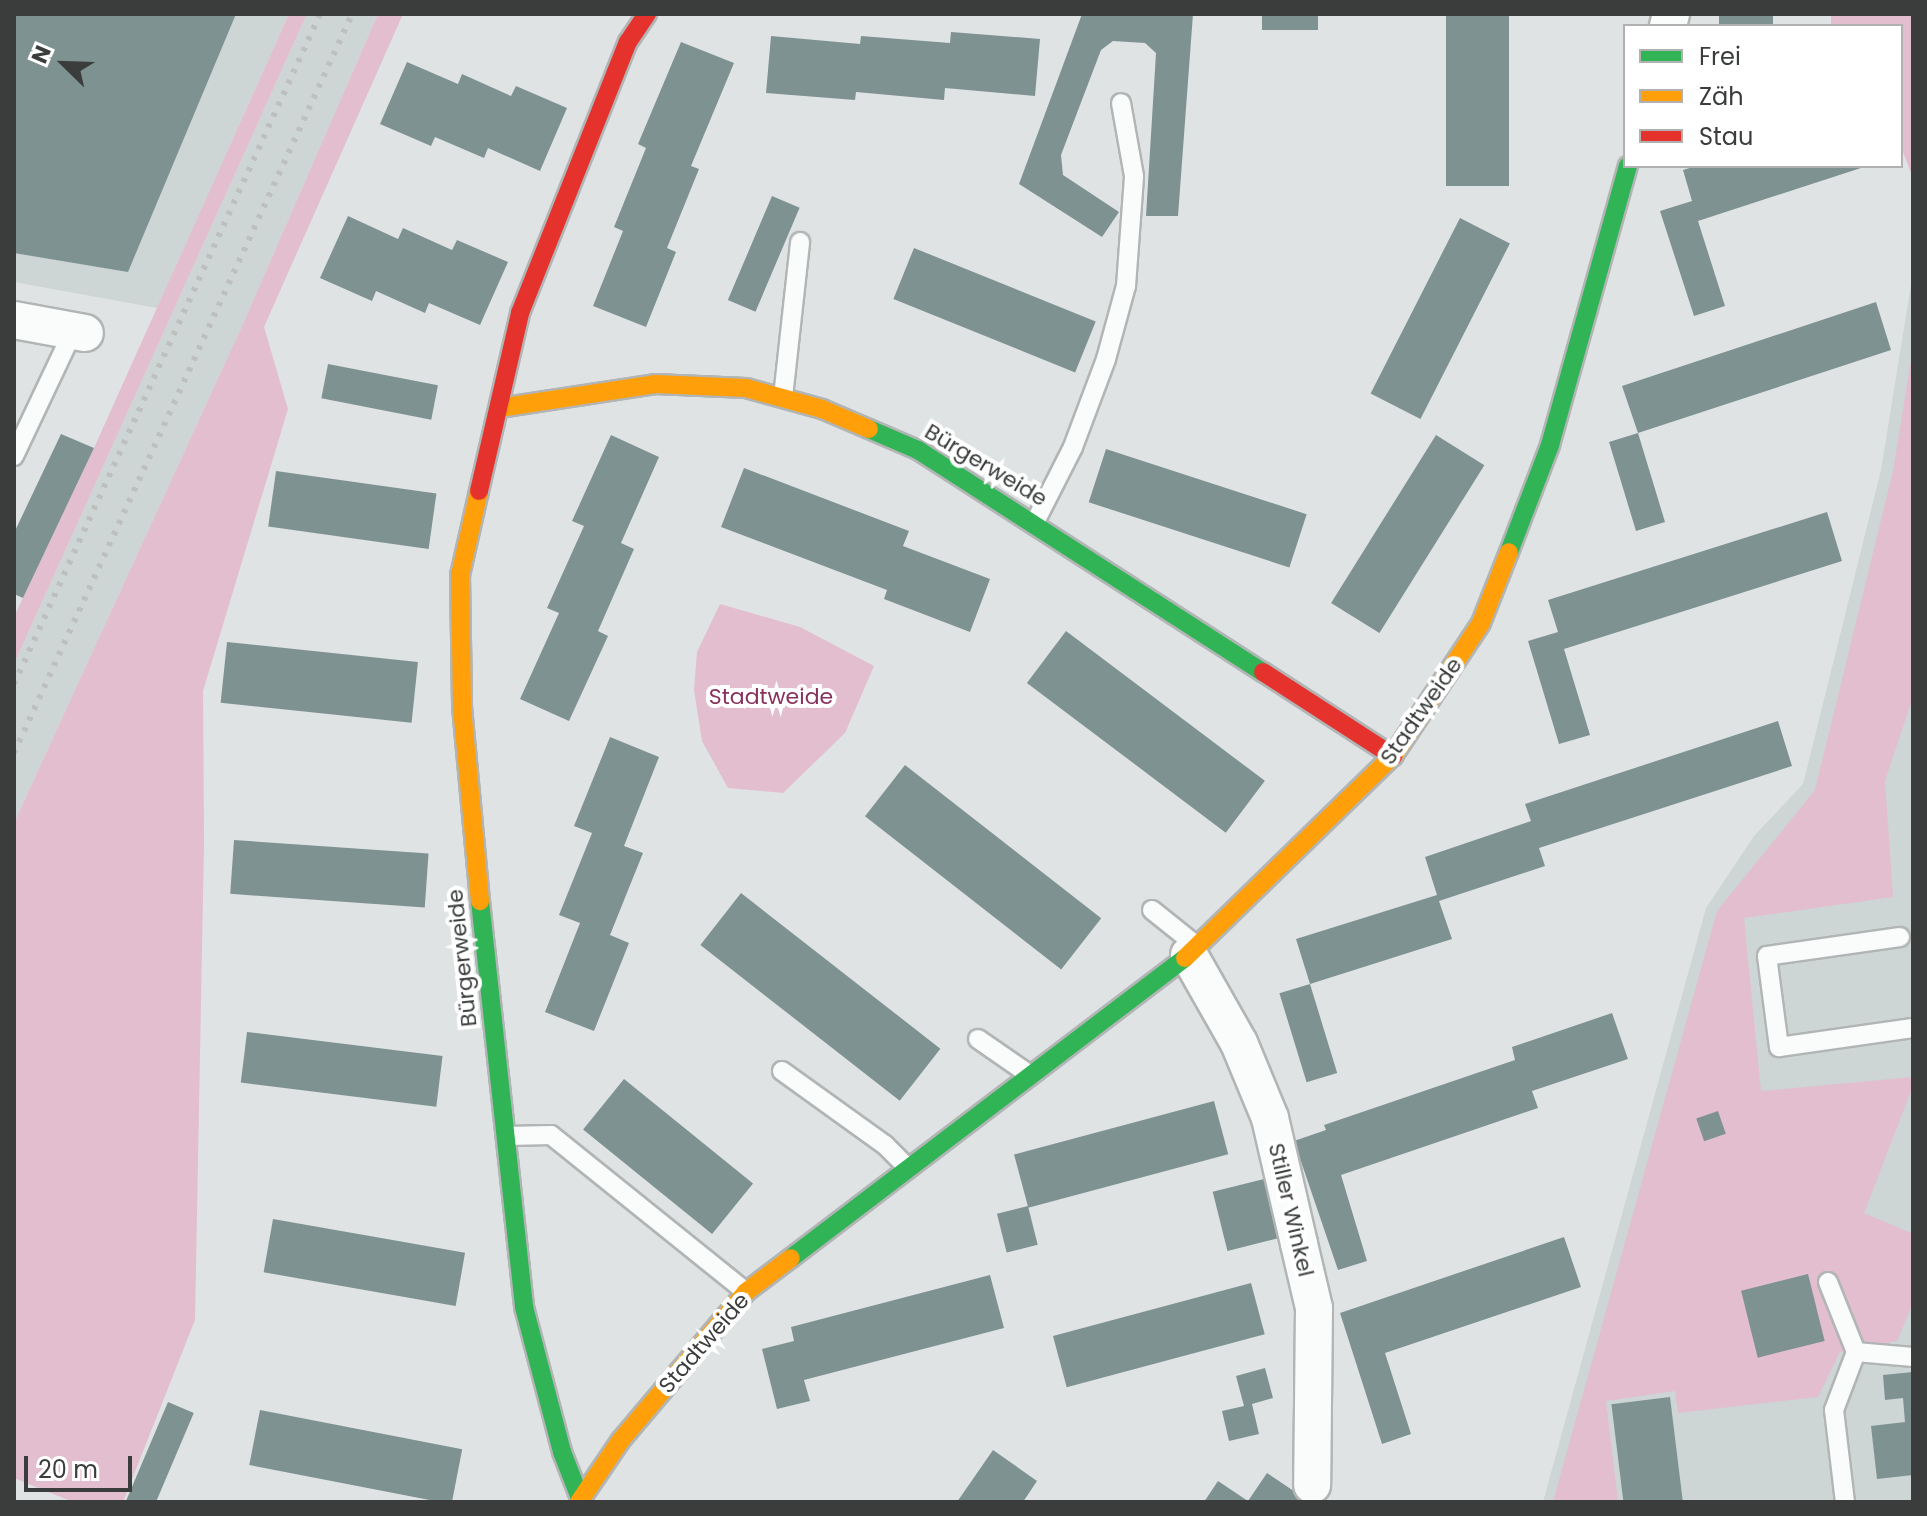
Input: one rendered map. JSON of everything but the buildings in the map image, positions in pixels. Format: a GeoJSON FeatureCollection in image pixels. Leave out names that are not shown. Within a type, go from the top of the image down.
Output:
{"type":"FeatureCollection","features":[{"type":"Feature","properties":{"kind":"street","name":"Bürgerweide"},"geometry":{"type":"LineString","coordinates":[[580,1500],[562,1452],[524,1307],[469,804],[462,707],[460,575],[520,313],[628,42],[647,14]]}},
{"type":"Feature","properties":{"kind":"street","name":"Stadtweide"},"geometry":{"type":"LineString","coordinates":[[580,1500],[621,1440],[746,1292],[1193,951],[1393,756],[1481,623],[1550,445],[1627,168]]}},
{"type":"Feature","properties":{"kind":"street"},"geometry":{"type":"LineString","coordinates":[[14,320],[79,332]]}},
{"type":"Feature","properties":{"kind":"street","name":"Bürgerweide"},"geometry":{"type":"LineString","coordinates":[[499,408],[655,384],[746,388],[822,409],[918,450],[1035,522],[1249,666],[1393,756]]}},
{"type":"Feature","properties":{"kind":"street","name":"Stiller Winkel"},"geometry":{"type":"LineString","coordinates":[[1193,951],[1239,1043],[1270,1118],[1314,1308],[1312,1485]]}},
{"type":"Feature","properties":{"kind":"lane"},"geometry":{"type":"LineString","coordinates":[[1035,522],[1073,447],[1106,359],[1126,286],[1134,176],[1121,103]]}},
{"type":"Feature","properties":{"kind":"lane"},"geometry":{"type":"LineString","coordinates":[[783,397],[800,242]]}},
{"type":"Feature","properties":{"kind":"lane"},"geometry":{"type":"LineString","coordinates":[[14,456],[79,332]]}},
{"type":"Feature","properties":{"kind":"lane"},"geometry":{"type":"LineString","coordinates":[[1152,910],[1193,951]]}},
{"type":"Feature","properties":{"kind":"lane"},"geometry":{"type":"LineString","coordinates":[[1900,937],[1767,956],[1779,1047],[1913,1028]]}},
{"type":"Feature","properties":{"kind":"lane"},"geometry":{"type":"LineString","coordinates":[[978,1039],[1032,1076]]}},
{"type":"Feature","properties":{"kind":"lane"},"geometry":{"type":"LineString","coordinates":[[782,1071],[885,1145],[908,1168]]}},
{"type":"Feature","properties":{"kind":"lane"},"geometry":{"type":"LineString","coordinates":[[507,1136],[551,1135],[746,1292]]}},
{"type":"Feature","properties":{"kind":"lane"},"geometry":{"type":"LineString","coordinates":[[1828,1282],[1856,1352],[1834,1410],[1845,1502]]}},
{"type":"Feature","properties":{"kind":"lane"},"geometry":{"type":"LineString","coordinates":[[1856,1352],[1913,1357]]}},
{"type":"Feature","properties":{"kind":"shaded area"},"geometry":{"type":"Polygon","coordinates":[[[14,14],[289,14],[157,308],[14,282],[14,14]]]}},
{"type":"Feature","properties":{"kind":"shaded area"},"geometry":{"type":"Polygon","coordinates":[[[307,14],[378,14],[243,324],[14,823],[14,664],[307,14]]]}},
{"type":"Feature","properties":{"kind":"shaded area"},"geometry":{"type":"Polygon","coordinates":[[[1913,272],[1913,1502],[1543,1502],[1706,908],[1754,836],[1803,784],[1881,470],[1913,272]]]}},
{"type":"Feature","properties":{"kind":"green space"},"geometry":{"type":"Polygon","coordinates":[[[289,14],[307,14],[14,664],[14,617],[94,448],[289,14]]]}},
{"type":"Feature","properties":{"kind":"green space"},"geometry":{"type":"Polygon","coordinates":[[[378,14],[403,14],[264,327],[288,409],[203,691],[204,843],[195,1320],[123,1502],[73,1502],[14,1478],[14,823],[243,324],[378,14]]]}},
{"type":"Feature","properties":{"kind":"green space"},"geometry":{"type":"Polygon","coordinates":[[[1831,14],[1913,14],[1913,178],[1903,152],[1903,24],[1831,24],[1831,14]]]}},
{"type":"Feature","properties":{"kind":"green space"},"geometry":{"type":"Polygon","coordinates":[[[1913,348],[1913,697],[1885,781],[1893,897],[1744,918],[1761,1091],[1913,1077],[1913,1086],[1864,1213],[1913,1234],[1913,1303],[1897,1341],[1840,1352],[1818,1397],[1678,1413],[1675,1391],[1606,1401],[1618,1502],[1553,1502],[1717,911],[1815,790],[1893,471],[1913,348]]]}},
{"type":"Feature","properties":{"kind":"green space","name":"Stadtweide"},"geometry":{"type":"Polygon","coordinates":[[[720,604],[800,627],[874,666],[845,733],[783,793],[728,788],[702,741],[694,690],[697,652],[720,604]]]}},
{"type":"Feature","properties":{"kind":"railway"},"geometry":{"type":"LineString","coordinates":[[14,684],[320,14]]}},
{"type":"Feature","properties":{"kind":"railway"},"geometry":{"type":"LineString","coordinates":[[14,753],[352,14]]}},
{"type":"Feature","properties":{"kind":"traffic: fast"},"geometry":{"type":"LineString","coordinates":[[1509,552],[1550,445],[1627,168]]}},
{"type":"Feature","properties":{"kind":"traffic: fast"},"geometry":{"type":"LineString","coordinates":[[869,429],[918,450],[1263,672]]}},
{"type":"Feature","properties":{"kind":"traffic: fast"},"geometry":{"type":"LineString","coordinates":[[480,901],[524,1307],[562,1452],[580,1498]]}},
{"type":"Feature","properties":{"kind":"traffic: fast"},"geometry":{"type":"LineString","coordinates":[[791,1258],[1185,958]]}},
{"type":"Feature","properties":{"kind":"traffic: slow"},"geometry":{"type":"LineString","coordinates":[[499,408],[655,384],[746,388],[822,409],[869,429]]}},
{"type":"Feature","properties":{"kind":"traffic: slow"},"geometry":{"type":"LineString","coordinates":[[479,491],[460,575],[462,707],[480,901]]}},
{"type":"Feature","properties":{"kind":"traffic: slow"},"geometry":{"type":"LineString","coordinates":[[1185,958],[1393,756],[1481,623],[1509,552]]}},
{"type":"Feature","properties":{"kind":"traffic: slow"},"geometry":{"type":"LineString","coordinates":[[579,1502],[621,1440],[746,1292],[791,1258]]}},
{"type":"Feature","properties":{"kind":"traffic: jam"},"geometry":{"type":"LineString","coordinates":[[479,491],[520,313],[628,42],[647,14]]}},
{"type":"Feature","properties":{"kind":"traffic: jam"},"geometry":{"type":"LineString","coordinates":[[1263,672],[1393,756]]}}]}
